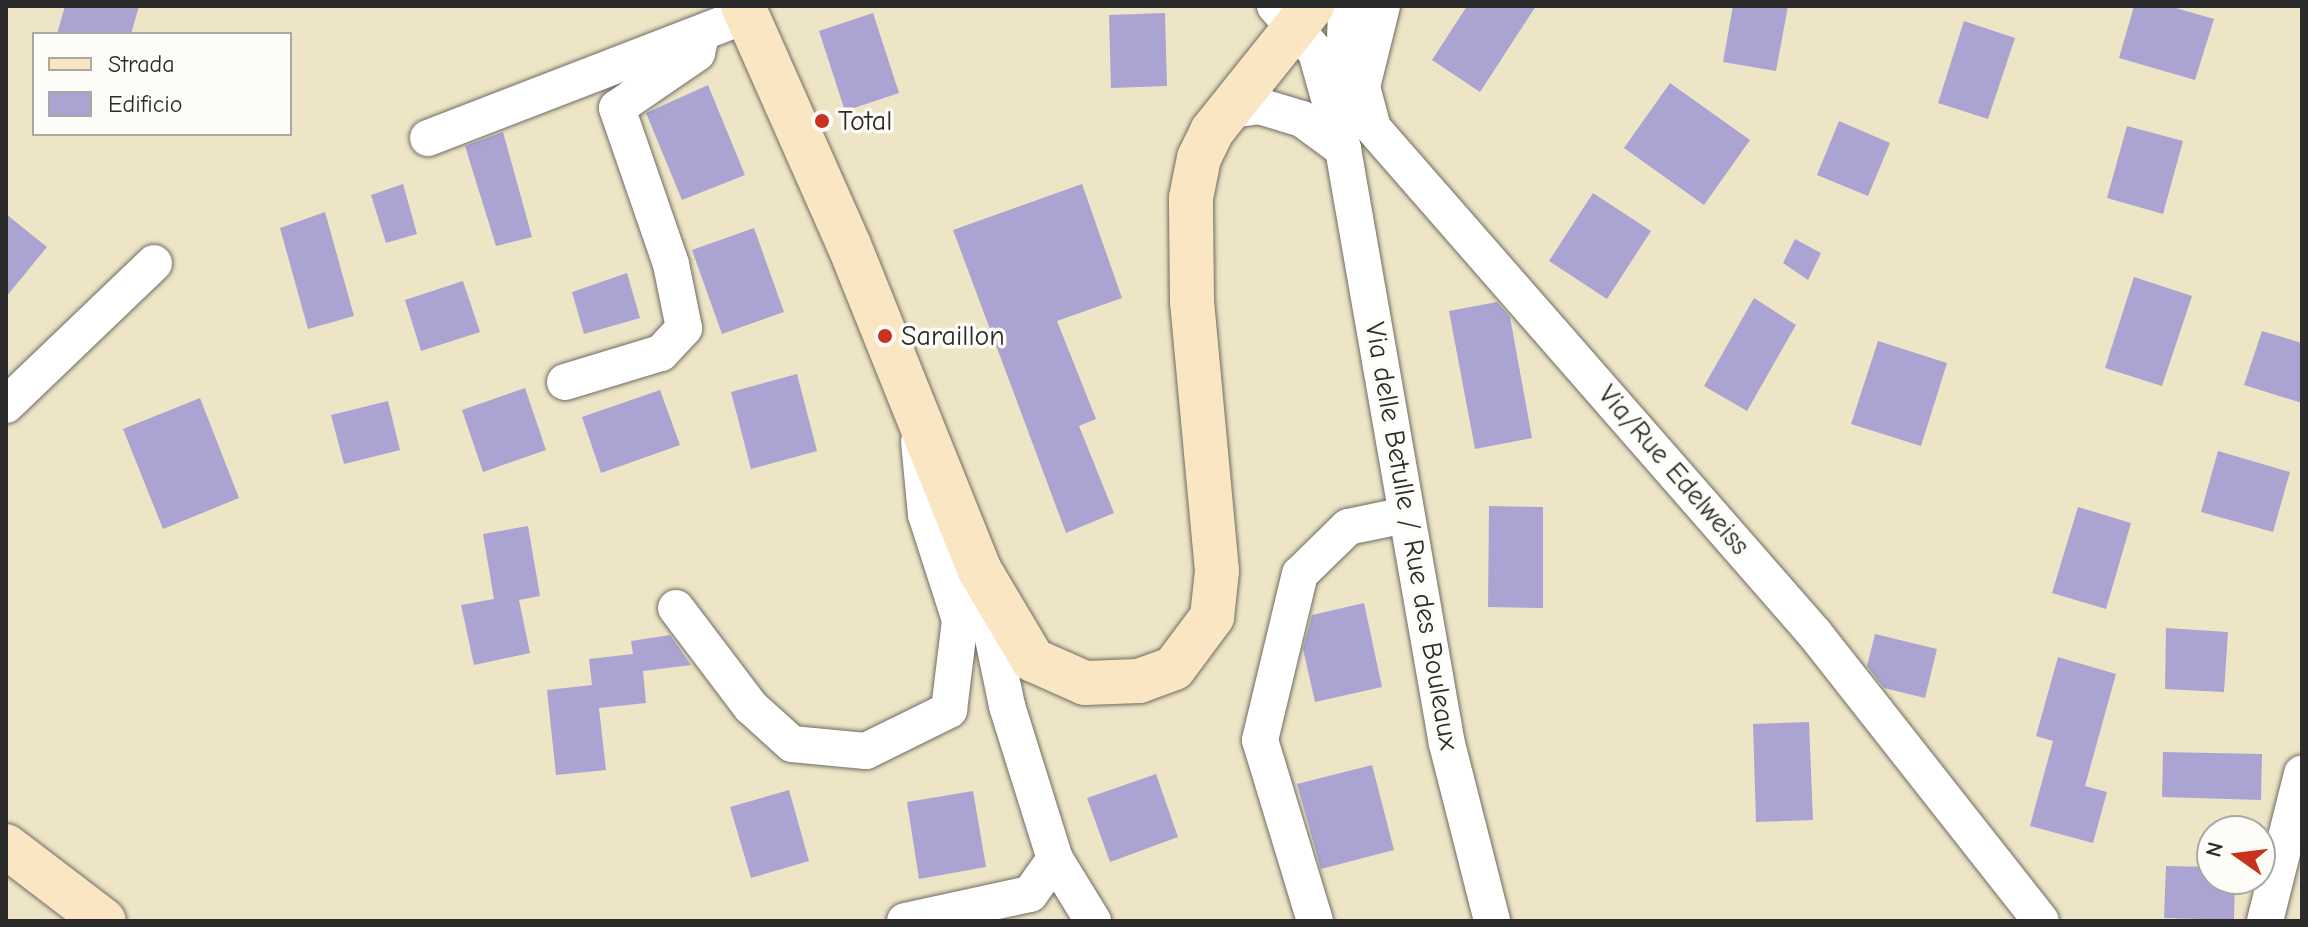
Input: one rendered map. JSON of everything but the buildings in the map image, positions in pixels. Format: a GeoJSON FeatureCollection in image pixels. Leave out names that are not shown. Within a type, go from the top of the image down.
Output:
{"type":"FeatureCollection","features":[{"type":"Feature","properties":{"kind":"main road"},"geometry":{"type":"LineString","coordinates":[[745,10],[849,245],[979,569],[1033,660],[1085,683],[1139,681],[1174,668],[1212,617],[1217,571],[1189,245],[1199,158],[1224,111],[1294,12]]}},
{"type":"Feature","properties":{"kind":"main road"},"geometry":{"type":"LineString","coordinates":[[6,846],[104,921]]}},
{"type":"Feature","properties":{"kind":"street"},"geometry":{"type":"LineString","coordinates":[[1343,149],[1346,6]]}},
{"type":"Feature","properties":{"kind":"street","name":"Via/Rue Edelweiss"},"geometry":{"type":"LineString","coordinates":[[1382,6],[1362,87],[1373,128],[1513,282],[1815,634],[2041,921]]}},
{"type":"Feature","properties":{"kind":"street"},"geometry":{"type":"LineString","coordinates":[[428,138],[701,35],[745,10]]}},
{"type":"Feature","properties":{"kind":"street"},"geometry":{"type":"LineString","coordinates":[[1294,12],[1316,52],[1343,149]]}},
{"type":"Feature","properties":{"kind":"street"},"geometry":{"type":"LineString","coordinates":[[565,382],[661,353],[684,328],[671,264],[617,108],[697,53],[701,35]]}},
{"type":"Feature","properties":{"kind":"street"},"geometry":{"type":"LineString","coordinates":[[1224,111],[1259,106],[1302,119],[1343,149]]}},
{"type":"Feature","properties":{"kind":"street","name":"Via delle Betulle / Rue des Bouleaux"},"geometry":{"type":"LineString","coordinates":[[1343,149],[1447,744],[1492,921]]}},
{"type":"Feature","properties":{"kind":"street"},"geometry":{"type":"LineString","coordinates":[[6,405],[154,263]]}},
{"type":"Feature","properties":{"kind":"street"},"geometry":{"type":"LineString","coordinates":[[676,608],[751,707],[792,744],[866,751],[949,710],[960,620],[926,515],[917,416]]}},
{"type":"Feature","properties":{"kind":"street"},"geometry":{"type":"LineString","coordinates":[[1315,921],[1260,740],[1300,574],[1348,527],[1405,515]]}},
{"type":"Feature","properties":{"kind":"street"},"geometry":{"type":"LineString","coordinates":[[979,569],[1007,706],[1055,859],[1093,921]]}},
{"type":"Feature","properties":{"kind":"street"},"geometry":{"type":"LineString","coordinates":[[2265,921],[2302,774]]}},
{"type":"Feature","properties":{"kind":"street"},"geometry":{"type":"LineString","coordinates":[[905,921],[1030,894],[1055,859]]}},
{"type":"Feature","properties":{"kind":"place","name":"Total"},"geometry":{"type":"Point","coordinates":[822,121]}},
{"type":"Feature","properties":{"kind":"place","name":"Saraillon"},"geometry":{"type":"Point","coordinates":[885,336]}}]}
